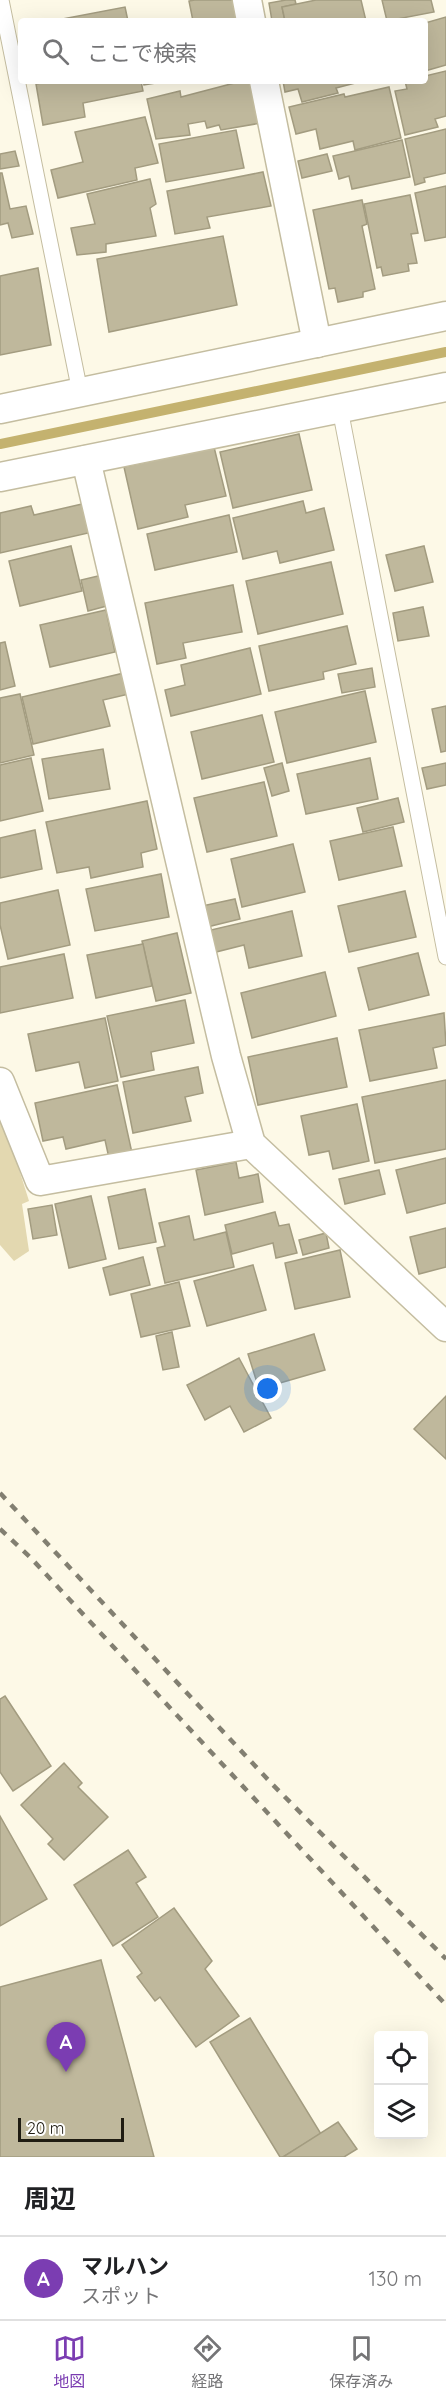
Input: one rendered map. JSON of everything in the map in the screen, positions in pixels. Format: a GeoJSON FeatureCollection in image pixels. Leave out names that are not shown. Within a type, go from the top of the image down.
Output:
{"type":"FeatureCollection","features":[{"type":"Feature","properties":{"kind":"street"},"geometry":{"type":"LineString","coordinates":[[247,0],[250,18]]}},
{"type":"Feature","properties":{"kind":"street"},"geometry":{"type":"LineString","coordinates":[[265,84],[317,343]]}},
{"type":"Feature","properties":{"kind":"street"},"geometry":{"type":"LineString","coordinates":[[0,409],[446,316]]}},
{"type":"Feature","properties":{"kind":"street"},"geometry":{"type":"LineString","coordinates":[[0,477],[446,387]]}},
{"type":"Feature","properties":{"kind":"street"},"geometry":{"type":"LineString","coordinates":[[86,460],[225,1056],[251,1144],[446,1327]]}},
{"type":"Feature","properties":{"kind":"street"},"geometry":{"type":"LineString","coordinates":[[0,1082],[40,1181],[251,1144]]}},
{"type":"Feature","properties":{"kind":"lane"},"geometry":{"type":"LineString","coordinates":[[1,0],[80,392]]}},
{"type":"Feature","properties":{"kind":"lane"},"geometry":{"type":"LineString","coordinates":[[340,409],[446,957]]}},
{"type":"Feature","properties":{"kind":"shaded area"},"geometry":{"type":"Polygon","coordinates":[[[0,1109],[29,1201],[22,1204],[29,1251],[14,1261],[0,1245],[0,1109]]]}},
{"type":"Feature","properties":{"kind":"building"},"geometry":{"type":"Polygon","coordinates":[[[236,0],[239,18],[192,18],[189,1],[236,0]]]}},
{"type":"Feature","properties":{"kind":"building"},"geometry":{"type":"Polygon","coordinates":[[[295,0],[296,4],[282,7],[284,18],[272,18],[269,3],[295,0]]]}},
{"type":"Feature","properties":{"kind":"building"},"geometry":{"type":"Polygon","coordinates":[[[316,0],[361,0],[365,18],[284,18],[282,7],[316,0]]]}},
{"type":"Feature","properties":{"kind":"building"},"geometry":{"type":"Polygon","coordinates":[[[382,0],[431,0],[434,12],[403,18],[386,18],[382,0]]]}},
{"type":"Feature","properties":{"kind":"building"},"geometry":{"type":"Polygon","coordinates":[[[125,7],[127,18],[68,18],[125,7]]]}},
{"type":"Feature","properties":{"kind":"building"},"geometry":{"type":"Polygon","coordinates":[[[446,17],[446,65],[428,70],[428,22],[446,17]]]}},
{"type":"Feature","properties":{"kind":"building"},"geometry":{"type":"Polygon","coordinates":[[[446,71],[446,116],[435,119],[438,127],[405,135],[395,91],[407,89],[406,84],[428,84],[428,75],[446,71]]]}},
{"type":"Feature","properties":{"kind":"building"},"geometry":{"type":"Polygon","coordinates":[[[36,84],[142,84],[143,91],[83,103],[85,117],[43,125],[36,84]]]}},
{"type":"Feature","properties":{"kind":"building"},"geometry":{"type":"Polygon","coordinates":[[[231,84],[254,84],[261,123],[221,130],[219,125],[207,128],[205,121],[188,124],[190,135],[156,139],[147,99],[180,91],[181,97],[231,84]]]}},
{"type":"Feature","properties":{"kind":"building"},"geometry":{"type":"Polygon","coordinates":[[[284,84],[351,84],[336,88],[338,93],[302,102],[298,89],[285,92],[284,84]]]}},
{"type":"Feature","properties":{"kind":"building"},"geometry":{"type":"Polygon","coordinates":[[[389,87],[401,138],[355,150],[353,141],[320,149],[316,129],[296,134],[289,107],[344,94],[345,97],[389,87]]]}},
{"type":"Feature","properties":{"kind":"building"},"geometry":{"type":"Polygon","coordinates":[[[145,117],[158,163],[135,168],[137,180],[58,198],[51,170],[83,162],[75,132],[145,117]]]}},
{"type":"Feature","properties":{"kind":"building"},"geometry":{"type":"Polygon","coordinates":[[[446,129],[446,173],[424,178],[425,182],[415,185],[405,139],[446,129]]]}},
{"type":"Feature","properties":{"kind":"building"},"geometry":{"type":"Polygon","coordinates":[[[236,130],[244,168],[166,182],[159,144],[236,130]]]}},
{"type":"Feature","properties":{"kind":"building"},"geometry":{"type":"Polygon","coordinates":[[[402,140],[410,177],[352,189],[349,176],[339,179],[333,156],[402,140]]]}},
{"type":"Feature","properties":{"kind":"building"},"geometry":{"type":"Polygon","coordinates":[[[15,151],[19,166],[0,169],[0,154],[15,151]]]}},
{"type":"Feature","properties":{"kind":"building"},"geometry":{"type":"Polygon","coordinates":[[[327,154],[332,171],[302,178],[298,161],[327,154]]]}},
{"type":"Feature","properties":{"kind":"building"},"geometry":{"type":"Polygon","coordinates":[[[263,172],[271,206],[207,217],[210,228],[175,234],[167,191],[263,172]]]}},
{"type":"Feature","properties":{"kind":"building"},"geometry":{"type":"Polygon","coordinates":[[[0,173],[2,173],[10,209],[26,206],[33,234],[12,238],[8,223],[0,225],[0,173]]]}},
{"type":"Feature","properties":{"kind":"building"},"geometry":{"type":"Polygon","coordinates":[[[150,179],[156,204],[150,208],[156,236],[106,244],[106,252],[77,255],[71,228],[95,224],[87,194],[150,179]]]}},
{"type":"Feature","properties":{"kind":"building"},"geometry":{"type":"Polygon","coordinates":[[[446,186],[446,237],[425,241],[415,193],[446,186]]]}},
{"type":"Feature","properties":{"kind":"building"},"geometry":{"type":"Polygon","coordinates":[[[410,195],[418,233],[411,234],[417,263],[408,264],[409,271],[383,276],[381,267],[377,268],[364,204],[410,195]]]}},
{"type":"Feature","properties":{"kind":"building"},"geometry":{"type":"Polygon","coordinates":[[[362,200],[367,224],[362,226],[375,289],[363,292],[363,297],[338,302],[335,288],[329,289],[313,210],[362,200]]]}},
{"type":"Feature","properties":{"kind":"building"},"geometry":{"type":"Polygon","coordinates":[[[223,236],[237,305],[109,332],[97,259],[223,236]]]}},
{"type":"Feature","properties":{"kind":"building"},"geometry":{"type":"Polygon","coordinates":[[[38,268],[51,345],[0,355],[0,276],[38,268]]]}},
{"type":"Feature","properties":{"kind":"building"},"geometry":{"type":"Polygon","coordinates":[[[299,434],[312,490],[233,508],[220,452],[299,434]]]}},
{"type":"Feature","properties":{"kind":"building"},"geometry":{"type":"Polygon","coordinates":[[[214,447],[226,496],[185,505],[188,517],[138,529],[124,467],[214,447]]]}},
{"type":"Feature","properties":{"kind":"building"},"geometry":{"type":"Polygon","coordinates":[[[303,501],[306,513],[324,508],[334,550],[280,563],[277,551],[243,559],[233,518],[303,501]]]}},
{"type":"Feature","properties":{"kind":"building"},"geometry":{"type":"Polygon","coordinates":[[[91,502],[97,531],[0,553],[0,513],[31,506],[34,515],[91,502]]]}},
{"type":"Feature","properties":{"kind":"building"},"geometry":{"type":"Polygon","coordinates":[[[229,515],[237,552],[155,570],[147,534],[229,515]]]}},
{"type":"Feature","properties":{"kind":"building"},"geometry":{"type":"Polygon","coordinates":[[[71,546],[82,591],[20,606],[9,561],[71,546]]]}},
{"type":"Feature","properties":{"kind":"building"},"geometry":{"type":"Polygon","coordinates":[[[424,546],[433,582],[395,591],[386,555],[424,546]]]}},
{"type":"Feature","properties":{"kind":"building"},"geometry":{"type":"Polygon","coordinates":[[[331,562],[343,614],[258,634],[246,581],[331,562]]]}},
{"type":"Feature","properties":{"kind":"building"},"geometry":{"type":"Polygon","coordinates":[[[111,573],[118,603],[88,611],[81,580],[111,573]]]}},
{"type":"Feature","properties":{"kind":"building"},"geometry":{"type":"Polygon","coordinates":[[[233,585],[242,632],[183,643],[186,658],[157,664],[145,603],[233,585]]]}},
{"type":"Feature","properties":{"kind":"building"},"geometry":{"type":"Polygon","coordinates":[[[423,607],[429,636],[398,641],[393,613],[423,607]]]}},
{"type":"Feature","properties":{"kind":"building"},"geometry":{"type":"Polygon","coordinates":[[[106,610],[115,652],[50,667],[40,625],[106,610]]]}},
{"type":"Feature","properties":{"kind":"building"},"geometry":{"type":"Polygon","coordinates":[[[347,626],[356,664],[323,672],[324,679],[269,691],[259,646],[347,626]]]}},
{"type":"Feature","properties":{"kind":"building"},"geometry":{"type":"Polygon","coordinates":[[[5,642],[15,686],[0,690],[0,643],[5,642]]]}},
{"type":"Feature","properties":{"kind":"building"},"geometry":{"type":"Polygon","coordinates":[[[250,648],[261,694],[171,716],[165,690],[185,685],[181,665],[250,648]]]}},
{"type":"Feature","properties":{"kind":"building"},"geometry":{"type":"Polygon","coordinates":[[[372,668],[375,687],[342,693],[338,674],[372,668]]]}},
{"type":"Feature","properties":{"kind":"building"},"geometry":{"type":"Polygon","coordinates":[[[124,673],[129,694],[103,700],[110,726],[33,744],[22,697],[124,673]]]}},
{"type":"Feature","properties":{"kind":"building"},"geometry":{"type":"Polygon","coordinates":[[[365,691],[376,742],[287,763],[275,712],[365,691]]]}},
{"type":"Feature","properties":{"kind":"building"},"geometry":{"type":"Polygon","coordinates":[[[20,694],[34,755],[0,763],[0,698],[20,694]]]}},
{"type":"Feature","properties":{"kind":"building"},"geometry":{"type":"Polygon","coordinates":[[[446,706],[446,751],[441,752],[432,709],[446,706]]]}},
{"type":"Feature","properties":{"kind":"building"},"geometry":{"type":"Polygon","coordinates":[[[262,715],[274,762],[202,779],[191,732],[262,715]]]}},
{"type":"Feature","properties":{"kind":"building"},"geometry":{"type":"Polygon","coordinates":[[[103,749],[110,789],[49,799],[42,759],[103,749]]]}},
{"type":"Feature","properties":{"kind":"building"},"geometry":{"type":"Polygon","coordinates":[[[31,758],[43,811],[0,821],[0,765],[31,758]]]}},
{"type":"Feature","properties":{"kind":"building"},"geometry":{"type":"Polygon","coordinates":[[[370,758],[378,799],[306,814],[297,774],[370,758]]]}},
{"type":"Feature","properties":{"kind":"building"},"geometry":{"type":"Polygon","coordinates":[[[282,763],[289,791],[272,796],[264,768],[282,763]]]}},
{"type":"Feature","properties":{"kind":"building"},"geometry":{"type":"Polygon","coordinates":[[[446,763],[446,785],[427,789],[422,768],[446,763]]]}},
{"type":"Feature","properties":{"kind":"building"},"geometry":{"type":"Polygon","coordinates":[[[264,782],[277,836],[207,852],[194,798],[264,782]]]}},
{"type":"Feature","properties":{"kind":"building"},"geometry":{"type":"Polygon","coordinates":[[[398,798],[404,822],[363,832],[357,808],[398,798]]]}},
{"type":"Feature","properties":{"kind":"building"},"geometry":{"type":"Polygon","coordinates":[[[147,801],[157,849],[141,853],[143,867],[91,878],[89,867],[57,873],[46,822],[147,801]]]}},
{"type":"Feature","properties":{"kind":"building"},"geometry":{"type":"Polygon","coordinates":[[[393,827],[402,866],[339,880],[330,841],[393,827]]]}},
{"type":"Feature","properties":{"kind":"building"},"geometry":{"type":"Polygon","coordinates":[[[35,830],[42,869],[0,878],[0,838],[35,830]]]}},
{"type":"Feature","properties":{"kind":"building"},"geometry":{"type":"Polygon","coordinates":[[[293,844],[305,892],[242,907],[231,859],[293,844]]]}},
{"type":"Feature","properties":{"kind":"building"},"geometry":{"type":"Polygon","coordinates":[[[161,874],[169,917],[95,931],[86,889],[161,874]]]}},
{"type":"Feature","properties":{"kind":"building"},"geometry":{"type":"Polygon","coordinates":[[[58,890],[70,945],[8,959],[0,925],[0,903],[58,890]]]}},
{"type":"Feature","properties":{"kind":"building"},"geometry":{"type":"Polygon","coordinates":[[[405,891],[416,937],[349,952],[338,906],[405,891]]]}},
{"type":"Feature","properties":{"kind":"building"},"geometry":{"type":"Polygon","coordinates":[[[235,899],[240,919],[207,927],[202,906],[235,899]]]}},
{"type":"Feature","properties":{"kind":"building"},"geometry":{"type":"Polygon","coordinates":[[[292,911],[302,956],[249,968],[244,945],[216,952],[211,930],[292,911]]]}},
{"type":"Feature","properties":{"kind":"building"},"geometry":{"type":"Polygon","coordinates":[[[177,933],[191,993],[156,1001],[142,941],[177,933]]]}},
{"type":"Feature","properties":{"kind":"building"},"geometry":{"type":"Polygon","coordinates":[[[143,944],[152,986],[96,998],[87,955],[143,944]]]}},
{"type":"Feature","properties":{"kind":"building"},"geometry":{"type":"Polygon","coordinates":[[[418,953],[429,995],[369,1010],[358,968],[418,953]]]}},
{"type":"Feature","properties":{"kind":"building"},"geometry":{"type":"Polygon","coordinates":[[[64,954],[73,998],[0,1013],[0,967],[64,954]]]}},
{"type":"Feature","properties":{"kind":"building"},"geometry":{"type":"Polygon","coordinates":[[[325,972],[336,1016],[252,1038],[241,993],[325,972]]]}},
{"type":"Feature","properties":{"kind":"building"},"geometry":{"type":"Polygon","coordinates":[[[185,1000],[194,1043],[151,1052],[154,1070],[121,1077],[107,1016],[185,1000]]]}},
{"type":"Feature","properties":{"kind":"building"},"geometry":{"type":"Polygon","coordinates":[[[444,1013],[446,1045],[433,1048],[437,1068],[370,1081],[359,1030],[444,1013]]]}},
{"type":"Feature","properties":{"kind":"building"},"geometry":{"type":"Polygon","coordinates":[[[105,1018],[118,1081],[85,1088],[79,1062],[36,1071],[28,1034],[105,1018]]]}},
{"type":"Feature","properties":{"kind":"building"},"geometry":{"type":"Polygon","coordinates":[[[337,1038],[347,1087],[258,1105],[248,1057],[337,1038]]]}},
{"type":"Feature","properties":{"kind":"building"},"geometry":{"type":"Polygon","coordinates":[[[198,1067],[203,1093],[185,1097],[191,1121],[133,1133],[123,1082],[198,1067]]]}},
{"type":"Feature","properties":{"kind":"building"},"geometry":{"type":"Polygon","coordinates":[[[446,1080],[446,1149],[375,1163],[362,1097],[446,1080]]]}},
{"type":"Feature","properties":{"kind":"building"},"geometry":{"type":"Polygon","coordinates":[[[117,1085],[132,1153],[109,1158],[105,1140],[66,1149],[63,1137],[43,1141],[35,1103],[117,1085]]]}},
{"type":"Feature","properties":{"kind":"building"},"geometry":{"type":"Polygon","coordinates":[[[357,1104],[369,1161],[333,1169],[329,1151],[309,1155],[301,1116],[357,1104]]]}},
{"type":"Feature","properties":{"kind":"building"},"geometry":{"type":"Polygon","coordinates":[[[446,1158],[446,1203],[407,1213],[396,1170],[446,1158]]]}},
{"type":"Feature","properties":{"kind":"building"},"geometry":{"type":"Polygon","coordinates":[[[236,1162],[239,1178],[258,1174],[263,1202],[205,1215],[196,1170],[236,1162]]]}},
{"type":"Feature","properties":{"kind":"building"},"geometry":{"type":"Polygon","coordinates":[[[379,1170],[385,1194],[345,1204],[339,1179],[379,1170]]]}},
{"type":"Feature","properties":{"kind":"building"},"geometry":{"type":"Polygon","coordinates":[[[145,1189],[156,1242],[119,1249],[108,1197],[145,1189]]]}},
{"type":"Feature","properties":{"kind":"building"},"geometry":{"type":"Polygon","coordinates":[[[91,1196],[106,1259],[69,1268],[55,1204],[91,1196]]]}},
{"type":"Feature","properties":{"kind":"building"},"geometry":{"type":"Polygon","coordinates":[[[52,1205],[57,1235],[33,1239],[28,1209],[52,1205]]]}},
{"type":"Feature","properties":{"kind":"building"},"geometry":{"type":"Polygon","coordinates":[[[275,1212],[279,1226],[289,1224],[297,1253],[276,1258],[273,1243],[232,1254],[225,1225],[275,1212]]]}},
{"type":"Feature","properties":{"kind":"building"},"geometry":{"type":"Polygon","coordinates":[[[189,1216],[194,1240],[226,1232],[234,1267],[165,1283],[157,1248],[165,1246],[159,1223],[189,1216]]]}},
{"type":"Feature","properties":{"kind":"building"},"geometry":{"type":"Polygon","coordinates":[[[446,1228],[446,1267],[419,1274],[410,1237],[446,1228]]]}},
{"type":"Feature","properties":{"kind":"building"},"geometry":{"type":"Polygon","coordinates":[[[326,1233],[329,1248],[303,1255],[299,1240],[326,1233]]]}},
{"type":"Feature","properties":{"kind":"building"},"geometry":{"type":"Polygon","coordinates":[[[340,1250],[350,1297],[295,1309],[285,1263],[340,1250]]]}},
{"type":"Feature","properties":{"kind":"building"},"geometry":{"type":"Polygon","coordinates":[[[143,1257],[150,1285],[110,1295],[103,1268],[143,1257]]]}},
{"type":"Feature","properties":{"kind":"building"},"geometry":{"type":"Polygon","coordinates":[[[253,1265],[266,1310],[207,1326],[194,1281],[253,1265]]]}},
{"type":"Feature","properties":{"kind":"building"},"geometry":{"type":"Polygon","coordinates":[[[179,1282],[190,1326],[141,1337],[131,1294],[179,1282]]]}},
{"type":"Feature","properties":{"kind":"building"},"geometry":{"type":"Polygon","coordinates":[[[172,1332],[179,1367],[163,1370],[156,1336],[172,1332]]]}},
{"type":"Feature","properties":{"kind":"building"},"geometry":{"type":"Polygon","coordinates":[[[314,1334],[325,1370],[259,1389],[248,1354],[314,1334]]]}},
{"type":"Feature","properties":{"kind":"building"},"geometry":{"type":"Polygon","coordinates":[[[239,1358],[271,1418],[244,1432],[230,1406],[205,1420],[187,1385],[239,1358]]]}},
{"type":"Feature","properties":{"kind":"building"},"geometry":{"type":"Polygon","coordinates":[[[446,1396],[446,1459],[414,1429],[446,1396]]]}},
{"type":"Feature","properties":{"kind":"building"},"geometry":{"type":"Polygon","coordinates":[[[5,1696],[51,1766],[13,1791],[0,1772],[0,1699],[5,1696]]]}},
{"type":"Feature","properties":{"kind":"building"},"geometry":{"type":"Polygon","coordinates":[[[64,1763],[82,1783],[78,1787],[108,1817],[64,1860],[48,1844],[53,1839],[21,1805],[64,1763]]]}},
{"type":"Feature","properties":{"kind":"building"},"geometry":{"type":"Polygon","coordinates":[[[0,1816],[47,1899],[0,1926],[0,1816]]]}},
{"type":"Feature","properties":{"kind":"building"},"geometry":{"type":"Polygon","coordinates":[[[128,1850],[146,1877],[136,1883],[158,1917],[113,1946],[74,1885],[128,1850]]]}},
{"type":"Feature","properties":{"kind":"building"},"geometry":{"type":"Polygon","coordinates":[[[174,1908],[212,1961],[205,1969],[239,2016],[196,2047],[160,1997],[155,2001],[137,1977],[142,1973],[122,1945],[174,1908]]]}},
{"type":"Feature","properties":{"kind":"building"},"geometry":{"type":"Polygon","coordinates":[[[101,1960],[154,2157],[0,2157],[0,1987],[101,1960]]]}},
{"type":"Feature","properties":{"kind":"building"},"geometry":{"type":"Polygon","coordinates":[[[250,2018],[321,2134],[283,2157],[280,2157],[210,2042],[250,2018]]]}},
{"type":"Feature","properties":{"kind":"building"},"geometry":{"type":"Polygon","coordinates":[[[338,2122],[357,2149],[344,2157],[283,2157],[338,2122]]]}},
{"type":"Feature","properties":{"kind":"waterway"},"geometry":{"type":"LineString","coordinates":[[0,444],[446,352]]}},
{"type":"Feature","properties":{"kind":"railway"},"geometry":{"type":"LineString","coordinates":[[0,1493],[273,1785],[446,1959]]}},
{"type":"Feature","properties":{"kind":"railway"},"geometry":{"type":"LineString","coordinates":[[0,1529],[30,1557],[446,2005]]}},
{"type":"Feature","properties":{"kind":"place","name":"マルハン"},"geometry":{"type":"Point","coordinates":[66,2072]}}]}
